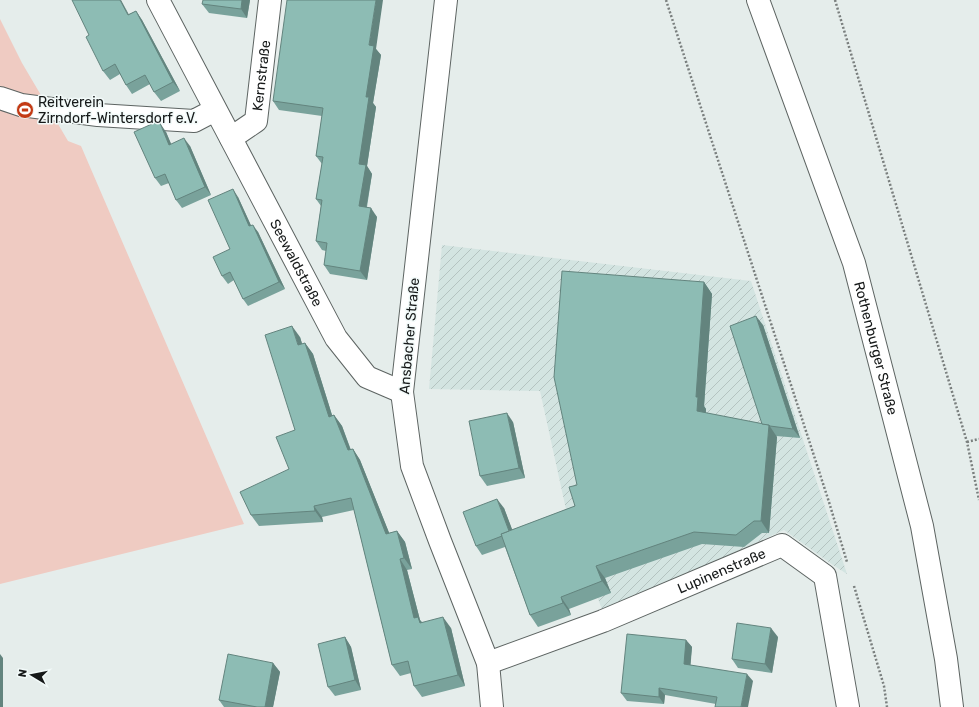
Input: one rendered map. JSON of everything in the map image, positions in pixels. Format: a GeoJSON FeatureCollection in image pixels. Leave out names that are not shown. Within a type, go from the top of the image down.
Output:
{"type":"FeatureCollection","features":[{"type":"Feature","properties":{"kind":"street","name":"Seewaldstraße"},"geometry":{"type":"LineString","coordinates":[[158,0],[336,338],[367,377],[402,392]]}},
{"type":"Feature","properties":{"kind":"street","name":"Kernstraße"},"geometry":{"type":"LineString","coordinates":[[231,138],[256,121],[270,0]]}},
{"type":"Feature","properties":{"kind":"street","name":"Ansbacher Straße"},"geometry":{"type":"LineString","coordinates":[[446,0],[402,392],[412,466],[488,663],[492,707]]}},
{"type":"Feature","properties":{"kind":"street","name":"Rothenburger Straße"},"geometry":{"type":"LineString","coordinates":[[758,0],[854,263],[922,526],[946,659],[952,707]]}},
{"type":"Feature","properties":{"kind":"street"},"geometry":{"type":"LineString","coordinates":[[0,98],[21,105],[98,115],[186,120],[194,120],[215,110]]}},
{"type":"Feature","properties":{"kind":"street","name":"Lupinenstraße"},"geometry":{"type":"LineString","coordinates":[[488,663],[603,621],[782,546],[825,576],[848,707]]}},
{"type":"Feature","properties":{"kind":"path"},"geometry":{"type":"LineString","coordinates":[[666,0],[849,568]]}},
{"type":"Feature","properties":{"kind":"path"},"geometry":{"type":"LineString","coordinates":[[835,0],[967,442],[979,500]]}},
{"type":"Feature","properties":{"kind":"path"},"geometry":{"type":"LineString","coordinates":[[967,442],[979,440]]}},
{"type":"Feature","properties":{"kind":"path"},"geometry":{"type":"LineString","coordinates":[[853,583],[884,686],[887,707]]}},
{"type":"Feature","properties":{"kind":"shaded area"},"geometry":{"type":"Polygon","coordinates":[[[0,19],[22,63],[68,141],[81,146],[244,524],[0,584],[0,19]]]}},
{"type":"Feature","properties":{"kind":"shaded area"},"geometry":{"type":"Polygon","coordinates":[[[442,245],[751,281],[847,574],[784,530],[603,612],[569,523],[540,391],[429,389],[442,245]]]}},
{"type":"Feature","properties":{"kind":"building"},"geometry":{"type":"Polygon","coordinates":[[[72,0],[120,0],[128,15],[136,11],[173,82],[154,92],[145,75],[126,85],[115,64],[103,71],[86,37],[89,35],[72,0]]]}},
{"type":"Feature","properties":{"kind":"building"},"geometry":{"type":"Polygon","coordinates":[[[203,0],[242,0],[241,9],[202,4],[203,0]]]}},
{"type":"Feature","properties":{"kind":"building"},"geometry":{"type":"Polygon","coordinates":[[[287,0],[376,0],[369,45],[374,46],[366,97],[369,97],[359,164],[366,165],[359,206],[371,208],[360,271],[324,265],[327,243],[316,241],[322,200],[316,199],[323,157],[316,156],[323,108],[273,101],[287,0]]]}},
{"type":"Feature","properties":{"kind":"building"},"geometry":{"type":"Polygon","coordinates":[[[154,123],[160,123],[169,145],[184,138],[205,187],[176,200],[165,174],[155,178],[134,132],[154,123]]]}},
{"type":"Feature","properties":{"kind":"building"},"geometry":{"type":"Polygon","coordinates":[[[233,189],[249,226],[253,225],[279,282],[243,299],[230,272],[222,276],[213,257],[230,249],[208,200],[233,189]]]}},
{"type":"Feature","properties":{"kind":"building"},"geometry":{"type":"Polygon","coordinates":[[[562,271],[704,282],[696,397],[698,397],[697,411],[769,425],[761,521],[754,521],[736,535],[694,532],[596,566],[602,581],[561,597],[563,603],[530,615],[501,534],[575,506],[569,487],[577,485],[554,377],[562,271]]]}},
{"type":"Feature","properties":{"kind":"building"},"geometry":{"type":"Polygon","coordinates":[[[756,316],[793,429],[762,424],[730,326],[756,316]]]}},
{"type":"Feature","properties":{"kind":"building"},"geometry":{"type":"Polygon","coordinates":[[[292,326],[298,345],[305,343],[329,417],[334,415],[348,450],[353,449],[386,534],[397,531],[404,558],[400,559],[414,618],[418,617],[420,623],[443,617],[458,675],[414,686],[408,661],[392,665],[351,498],[314,506],[315,511],[251,515],[240,492],[289,469],[276,437],[295,430],[265,335],[292,326]]]}},
{"type":"Feature","properties":{"kind":"building"},"geometry":{"type":"Polygon","coordinates":[[[507,413],[519,468],[480,476],[469,421],[507,413]]]}},
{"type":"Feature","properties":{"kind":"building"},"geometry":{"type":"Polygon","coordinates":[[[497,499],[509,531],[501,534],[502,536],[476,546],[463,512],[497,499]]]}},
{"type":"Feature","properties":{"kind":"building"},"geometry":{"type":"Polygon","coordinates":[[[737,623],[771,628],[765,664],[732,659],[737,623]]]}},
{"type":"Feature","properties":{"kind":"building"},"geometry":{"type":"Polygon","coordinates":[[[627,634],[686,640],[684,664],[747,674],[741,707],[715,707],[717,697],[659,688],[659,697],[621,693],[627,634]]]}},
{"type":"Feature","properties":{"kind":"building"},"geometry":{"type":"Polygon","coordinates":[[[345,637],[355,680],[328,687],[318,644],[345,637]]]}},
{"type":"Feature","properties":{"kind":"building"},"geometry":{"type":"Polygon","coordinates":[[[228,654],[273,663],[265,707],[257,707],[219,700],[228,654]]]}},
{"type":"Feature","properties":{"kind":"place","name":"Reitverein Zirndorf-Wintersdorf e.V."},"geometry":{"type":"Point","coordinates":[25,110]}}]}
